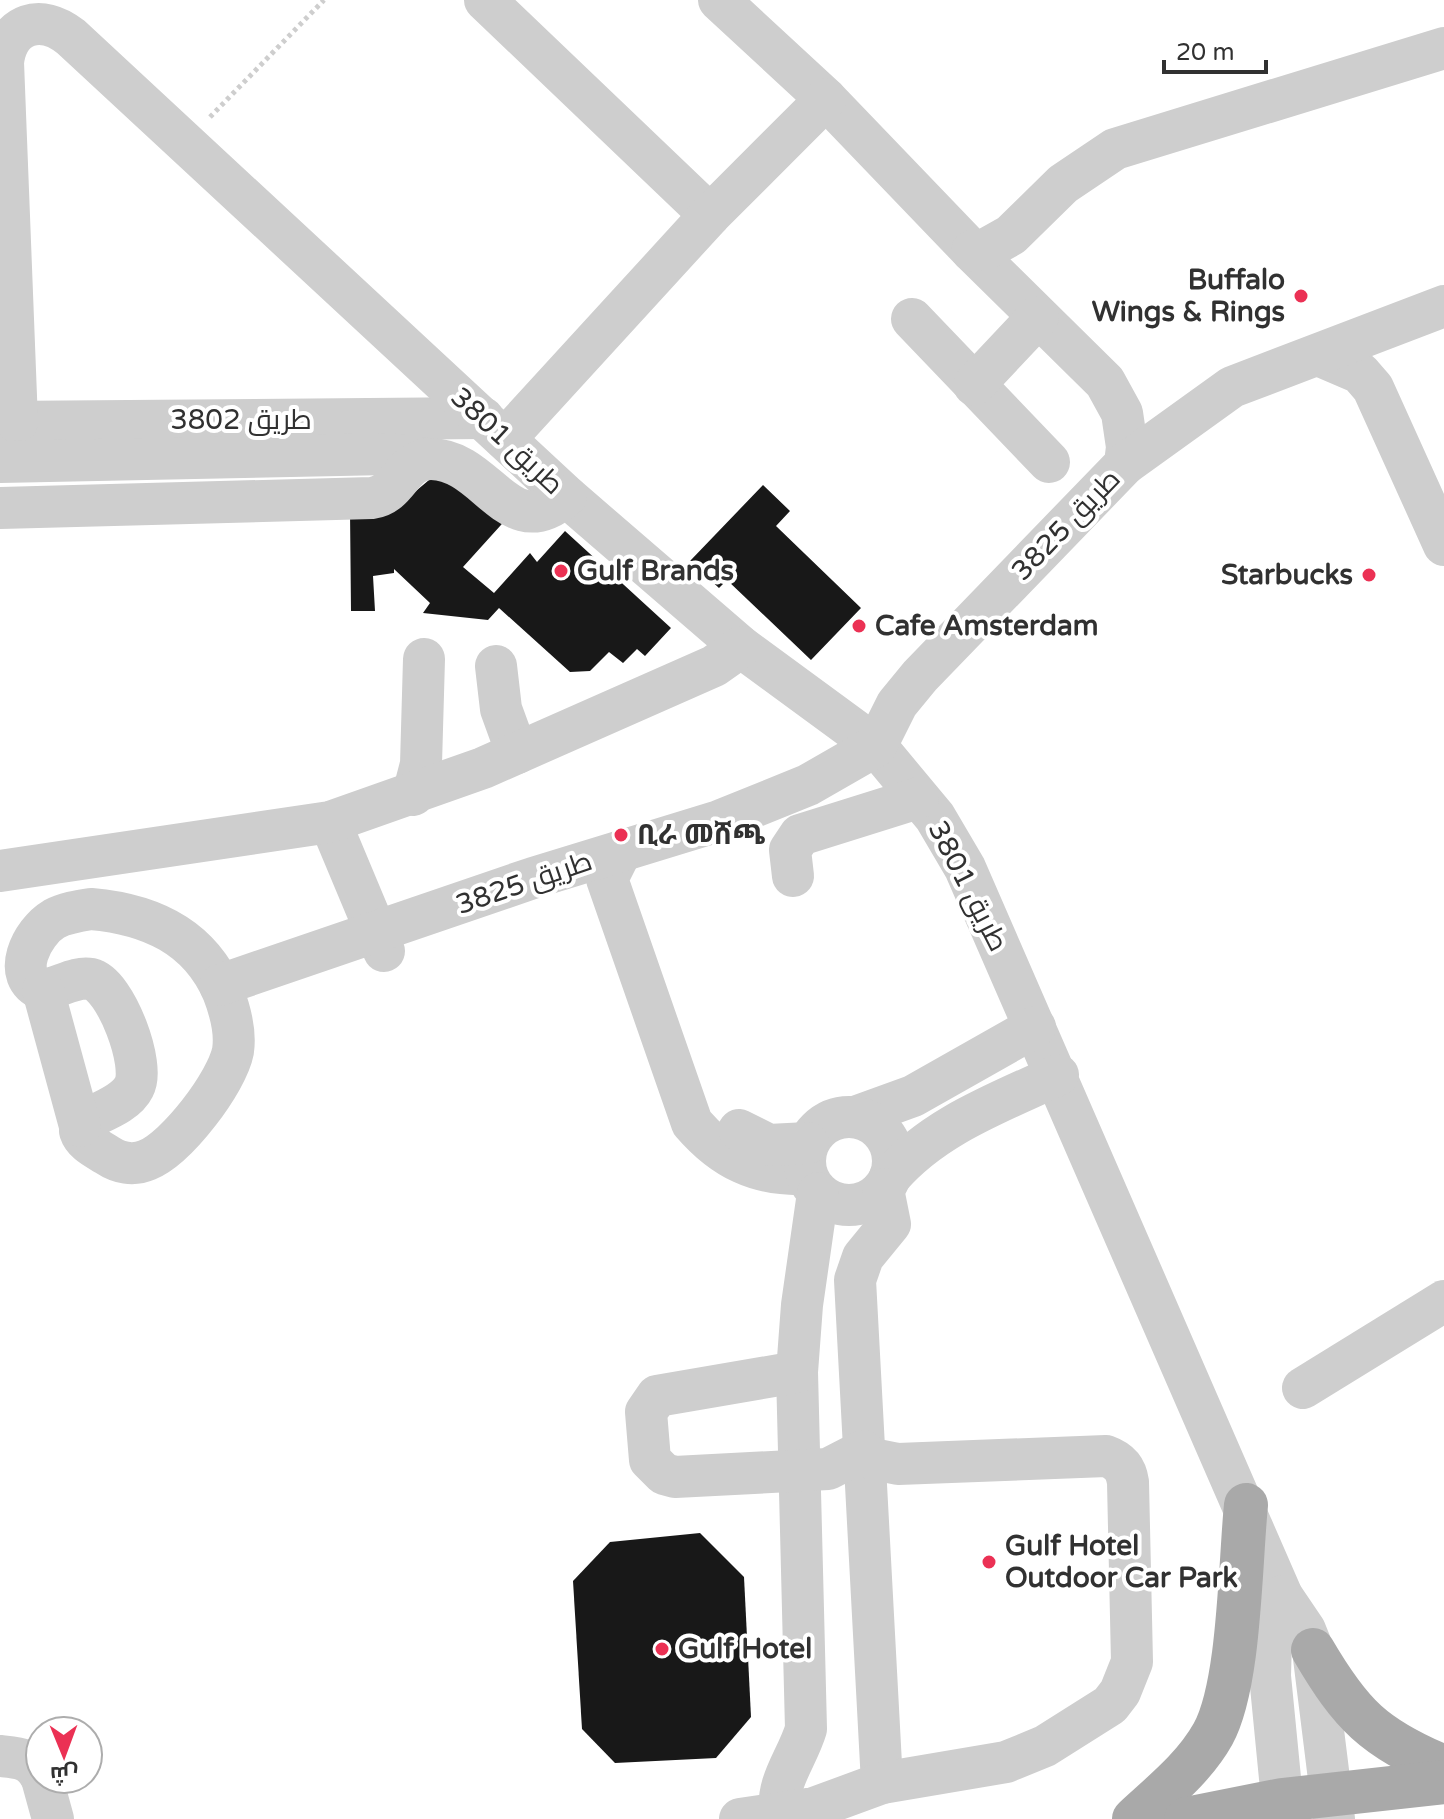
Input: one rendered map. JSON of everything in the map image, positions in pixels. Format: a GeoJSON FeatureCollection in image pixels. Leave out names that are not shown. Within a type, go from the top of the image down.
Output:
{"type":"FeatureCollection","features":[{"type":"Feature","properties":{"kind":"main road"},"geometry":{"type":"LineString","coordinates":[[1134,1819],[1184,1773],[1213,1733],[1229,1687],[1246,1505]]}},
{"type":"Feature","properties":{"kind":"main road"},"geometry":{"type":"LineString","coordinates":[[1313,1650],[1337,1692],[1380,1736],[1444,1767]]}},
{"type":"Feature","properties":{"kind":"main road"},"geometry":{"type":"LineString","coordinates":[[1186,1819],[1333,1807],[1444,1782]]}},
{"type":"Feature","properties":{"kind":"street"},"geometry":{"type":"LineString","coordinates":[[485,0],[710,215]]}},
{"type":"Feature","properties":{"kind":"street"},"geometry":{"type":"LineString","coordinates":[[719,0],[826,99],[972,251],[1105,382],[1115,397],[1125,429],[1125,464]]}},
{"type":"Feature","properties":{"kind":"street","name":"طريق 3801"},"geometry":{"type":"LineString","coordinates":[[8,422],[3,62],[5,46],[13,33],[27,24],[43,23],[58,27],[71,37],[566,496],[741,647],[897,772],[935,817],[965,868],[1058,1075],[1246,1505],[1282,1596],[1305,1630],[1313,1650],[1333,1807]]}},
{"type":"Feature","properties":{"kind":"street"},"geometry":{"type":"LineString","coordinates":[[972,251],[986,249],[1011,235],[1063,184],[1115,149],[1444,48]]}},
{"type":"Feature","properties":{"kind":"street"},"geometry":{"type":"LineString","coordinates":[[494,428],[826,99]]}},
{"type":"Feature","properties":{"kind":"street","name":"طريق 3825"},"geometry":{"type":"LineString","coordinates":[[226,1001],[380,942],[619,867],[722,828],[808,785],[897,772],[897,704],[920,676],[1125,464],[1232,387],[1444,306]]}},
{"type":"Feature","properties":{"kind":"street"},"geometry":{"type":"LineString","coordinates":[[974,385],[1038,317]]}},
{"type":"Feature","properties":{"kind":"street"},"geometry":{"type":"LineString","coordinates":[[912,319],[1049,462]]}},
{"type":"Feature","properties":{"kind":"street"},"geometry":{"type":"LineString","coordinates":[[1318,355],[1360,373],[1373,388],[1444,545]]}},
{"type":"Feature","properties":{"kind":"street","name":"طريق 3802"},"geometry":{"type":"LineString","coordinates":[[8,422],[137,466],[494,428]]}},
{"type":"Feature","properties":{"kind":"street"},"geometry":{"type":"LineString","coordinates":[[0,483],[137,466],[388,454],[415,467],[468,470],[522,512],[544,511],[566,496]]}},
{"type":"Feature","properties":{"kind":"street"},"geometry":{"type":"LineString","coordinates":[[0,462],[137,466]]}},
{"type":"Feature","properties":{"kind":"street"},"geometry":{"type":"LineString","coordinates":[[0,508],[137,466]]}},
{"type":"Feature","properties":{"kind":"street"},"geometry":{"type":"LineString","coordinates":[[0,871],[330,822],[413,795],[517,753],[714,666],[741,647]]}},
{"type":"Feature","properties":{"kind":"street"},"geometry":{"type":"LineString","coordinates":[[413,795],[421,764],[424,659]]}},
{"type":"Feature","properties":{"kind":"street"},"geometry":{"type":"LineString","coordinates":[[496,666],[501,709],[517,753]]}},
{"type":"Feature","properties":{"kind":"street"},"geometry":{"type":"LineString","coordinates":[[793,876],[790,850],[800,835],[897,772]]}},
{"type":"Feature","properties":{"kind":"street"},"geometry":{"type":"LineString","coordinates":[[330,822],[380,942]]}},
{"type":"Feature","properties":{"kind":"street"},"geometry":{"type":"LineString","coordinates":[[619,867],[692,1123],[711,1145],[740,1148],[762,1171],[811,1170],[851,1205],[874,1197],[896,1207]]}},
{"type":"Feature","properties":{"kind":"street"},"geometry":{"type":"LineString","coordinates":[[43,990],[80,1126],[85,1141],[115,1160],[139,1163],[160,1153],[180,1134],[220,1083],[233,1051],[226,1001],[200,954],[172,931],[131,915],[91,909],[55,918],[34,938],[28,951],[27,975],[30,983],[43,990],[83,978],[100,983],[112,995],[136,1057],[138,1079],[134,1089],[127,1097],[80,1126]]}},
{"type":"Feature","properties":{"kind":"street"},"geometry":{"type":"LineString","coordinates":[[760,1817],[801,1747],[806,1729],[797,1471],[797,1372],[811,1170],[827,1122],[855,1117],[913,1096],[1035,1027]]}},
{"type":"Feature","properties":{"kind":"street"},"geometry":{"type":"LineString","coordinates":[[870,1788],[863,1451],[855,1280],[863,1257],[896,1207],[908,1156],[954,1124],[1058,1075]]}},
{"type":"Feature","properties":{"kind":"street"},"geometry":{"type":"LineString","coordinates":[[855,1117],[870,1122],[883,1132],[893,1161],[896,1207]]}},
{"type":"Feature","properties":{"kind":"street"},"geometry":{"type":"LineString","coordinates":[[1303,1388],[1444,1301]]}},
{"type":"Feature","properties":{"kind":"street"},"geometry":{"type":"LineString","coordinates":[[797,1372],[666,1392],[650,1402],[645,1422],[650,1460],[664,1474],[675,1477],[797,1471],[841,1465],[863,1451]]}},
{"type":"Feature","properties":{"kind":"street"},"geometry":{"type":"LineString","coordinates":[[760,1817],[870,1788],[984,1767],[1027,1755],[1098,1715],[1115,1698],[1132,1662],[1128,1482],[1122,1465],[1106,1456],[898,1464],[873,1459],[863,1451]]}},
{"type":"Feature","properties":{"kind":"street"},"geometry":{"type":"LineString","coordinates":[[1282,1596],[1271,1640],[1270,1676],[1283,1810]]}},
{"type":"Feature","properties":{"kind":"street"},"geometry":{"type":"LineString","coordinates":[[806,1729],[819,1761],[831,1774],[870,1788]]}},
{"type":"Feature","properties":{"kind":"street"},"geometry":{"type":"LineString","coordinates":[[0,1756],[24,1760]]}},
{"type":"Feature","properties":{"kind":"street"},"geometry":{"type":"LineString","coordinates":[[46,1795],[53,1819]]}},
{"type":"Feature","properties":{"kind":"path"},"geometry":{"type":"LineString","coordinates":[[186,143],[324,0]]}},
{"type":"Feature","properties":{"kind":"building","name":"Gulf Brands"},"geometry":{"type":"Polygon","coordinates":[[[435,475],[510,515],[463,567],[494,593],[530,553],[537,562],[565,531],[671,628],[645,656],[637,649],[623,663],[609,652],[590,671],[570,672],[499,608],[488,620],[423,613],[430,603],[394,569],[394,573],[373,576],[375,611],[351,611],[350,511],[392,511],[435,475]]]}},
{"type":"Feature","properties":{"kind":"building"},"geometry":{"type":"Polygon","coordinates":[[[763,485],[790,511],[776,526],[861,608],[811,660],[727,580],[719,588],[690,561],[763,485]]]}},
{"type":"Feature","properties":{"kind":"building","name":"Gulf Hotel"},"geometry":{"type":"Polygon","coordinates":[[[700,1533],[744,1577],[751,1717],[716,1758],[615,1763],[582,1729],[573,1581],[610,1542],[700,1533]]]}},
{"type":"Feature","properties":{"kind":"place","name":"Buffalo Wings & Rings"},"geometry":{"type":"Point","coordinates":[1301,296]}},
{"type":"Feature","properties":{"kind":"place","name":"Gulf Brands"},"geometry":{"type":"Point","coordinates":[561,571]}},
{"type":"Feature","properties":{"kind":"place","name":"Starbucks"},"geometry":{"type":"Point","coordinates":[1369,575]}},
{"type":"Feature","properties":{"kind":"place","name":"Cafe Amsterdam"},"geometry":{"type":"Point","coordinates":[859,626]}},
{"type":"Feature","properties":{"kind":"place","name":"ቢራ መሸጫ"},"geometry":{"type":"Point","coordinates":[621,835]}},
{"type":"Feature","properties":{"kind":"place","name":"Gulf Hotel Outdoor Car Park"},"geometry":{"type":"Point","coordinates":[989,1562]}},
{"type":"Feature","properties":{"kind":"place","name":"Gulf Hotel"},"geometry":{"type":"Point","coordinates":[662,1649]}}]}
